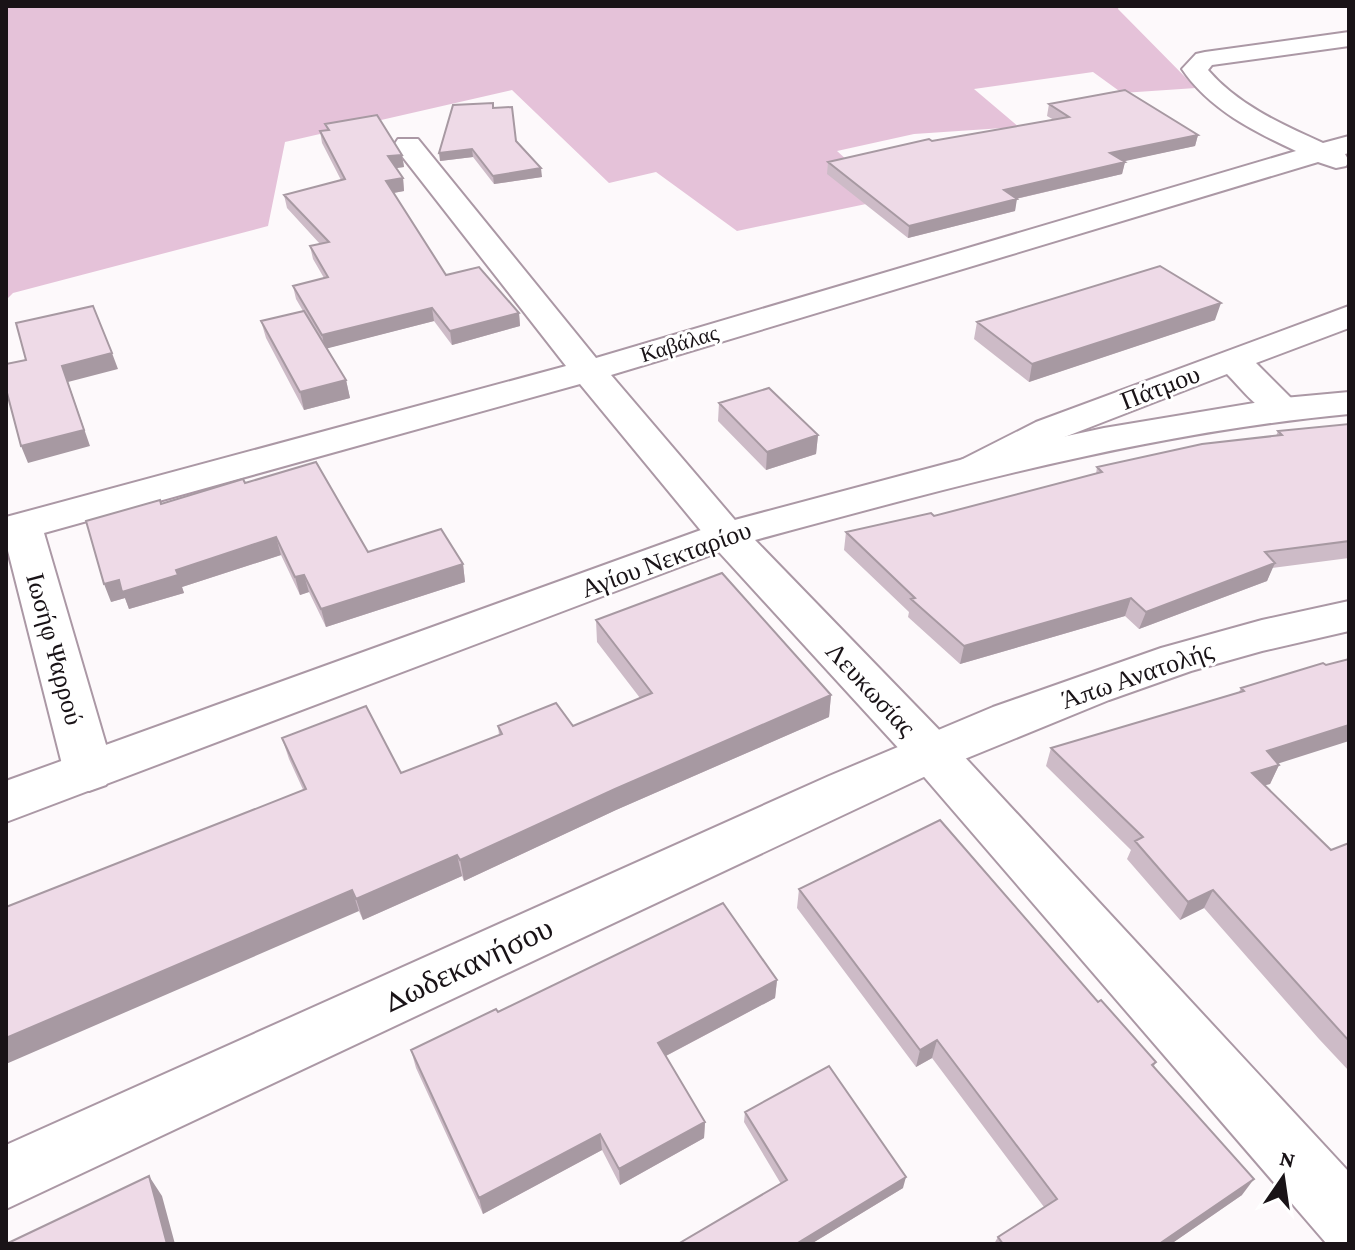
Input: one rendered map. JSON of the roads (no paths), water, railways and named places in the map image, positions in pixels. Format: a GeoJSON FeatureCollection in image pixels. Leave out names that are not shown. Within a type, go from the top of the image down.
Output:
{"type":"FeatureCollection","features":[{"type":"Feature","properties":{"kind":"street"},"geometry":{"type":"LineString","coordinates":[[1340,154],[1246,113],[1207,86],[1194,69],[1205,59],[1349,39]]}},
{"type":"Feature","properties":{"kind":"street","name":"Λευκωσίας"},"geometry":{"type":"LineString","coordinates":[[408,145],[588,371],[726,535],[930,751],[1349,1220]]}},
{"type":"Feature","properties":{"kind":"street","name":"Καβάλας"},"geometry":{"type":"LineString","coordinates":[[14,528],[588,371],[1340,154]]}},
{"type":"Feature","properties":{"kind":"street","name":"Πάτμου"},"geometry":{"type":"LineString","coordinates":[[975,468],[1049,430],[1349,316]]}},
{"type":"Feature","properties":{"kind":"street"},"geometry":{"type":"LineString","coordinates":[[1232,360],[1284,409]]}},
{"type":"Feature","properties":{"kind":"street","name":"Αγίου Νεκταρίου"},"geometry":{"type":"LineString","coordinates":[[6,802],[726,535],[975,468],[1104,439],[1284,409],[1349,403]]}},
{"type":"Feature","properties":{"kind":"street","name":"Ιωσήφ Ψαρρού"},"geometry":{"type":"LineString","coordinates":[[14,528],[89,772]]}},
{"type":"Feature","properties":{"kind":"street","name":"Άπω Ανατολής"},"geometry":{"type":"LineString","coordinates":[[930,751],[1102,684],[1271,631],[1349,616]]}},
{"type":"Feature","properties":{"kind":"street","name":"Δωδεκανήσου"},"geometry":{"type":"LineString","coordinates":[[6,1177],[930,751]]}}]}
